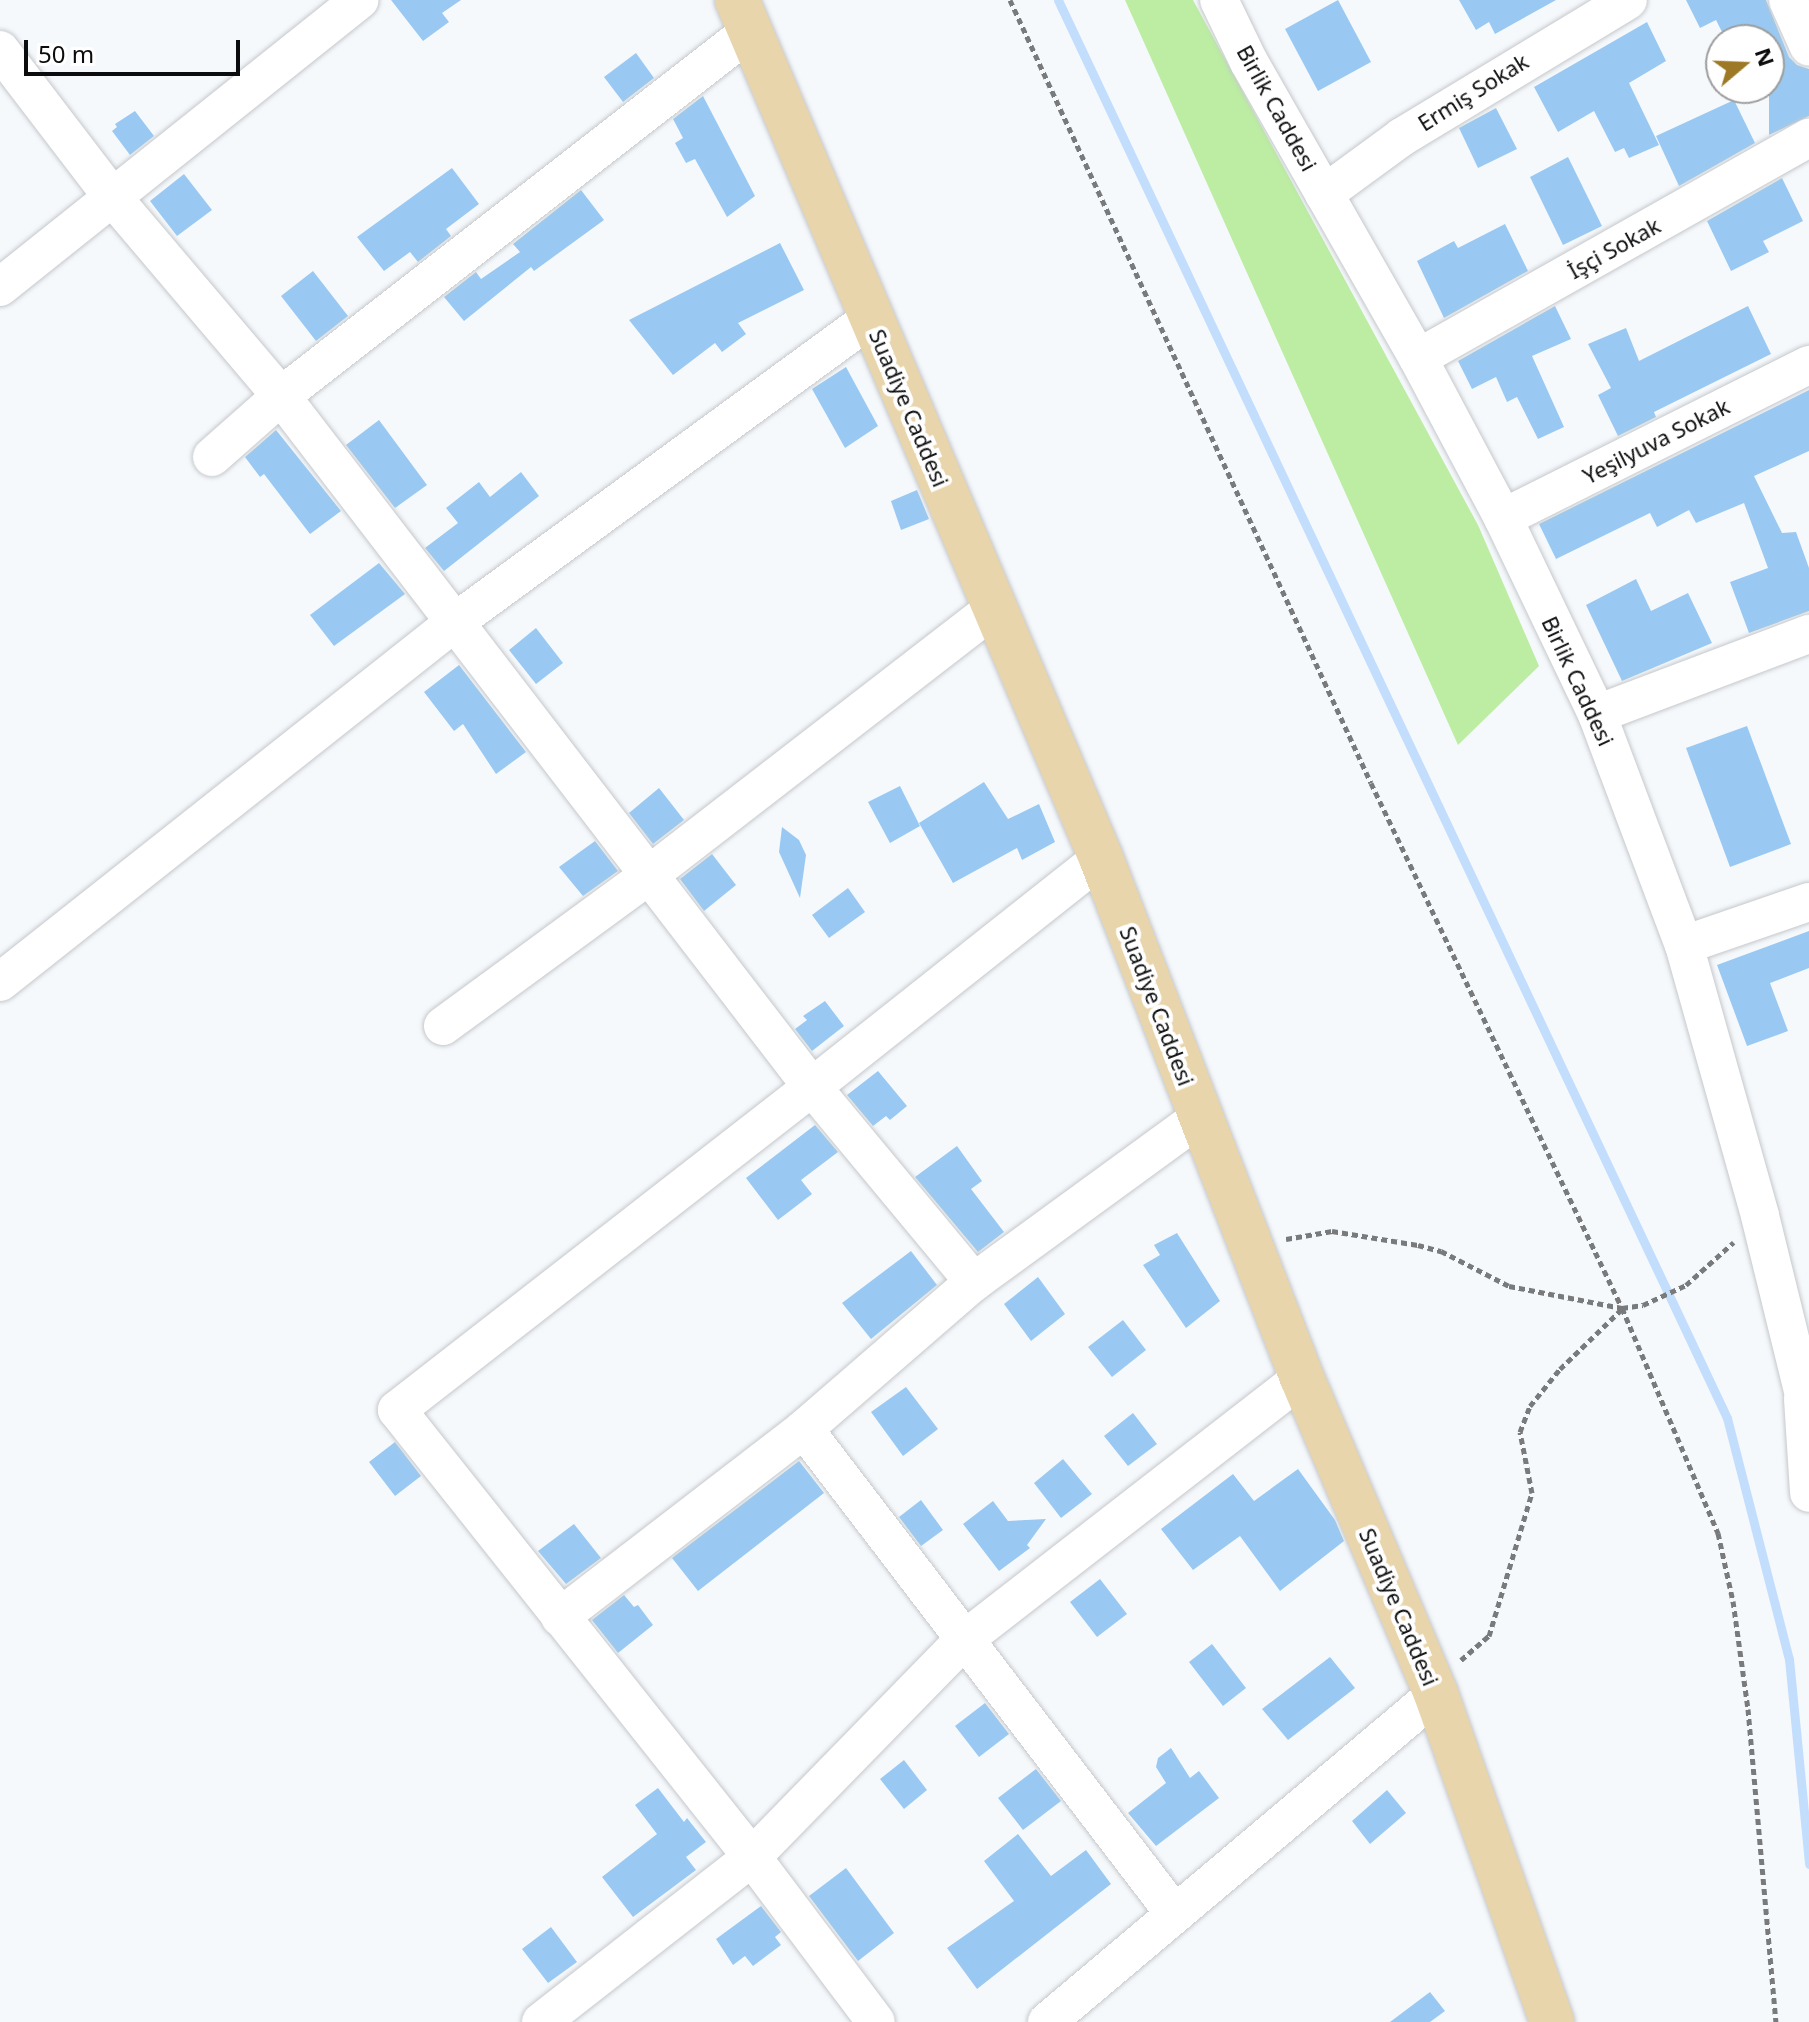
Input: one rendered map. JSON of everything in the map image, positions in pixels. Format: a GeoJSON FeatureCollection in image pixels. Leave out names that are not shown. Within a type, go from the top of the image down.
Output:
{"type":"FeatureCollection","features":[{"type":"Feature","properties":{"kind":"main road","name":"Suadiye Caddesi"},"geometry":{"type":"LineString","coordinates":[[743,16],[1101,858],[1302,1378],[1436,1694],[1549,2021]]}},
{"type":"Feature","properties":{"kind":"street"},"geometry":{"type":"LineString","coordinates":[[0,287],[360,0]]}},
{"type":"Feature","properties":{"kind":"street","name":"Birlik Caddesi"},"geometry":{"type":"LineString","coordinates":[[1219,0],[1249,62],[1418,358],[1503,518],[1597,714],[1684,945],[1760,1216],[1806,1407],[1809,1493]]}},
{"type":"Feature","properties":{"kind":"street","name":"Ermiş Sokak"},"geometry":{"type":"LineString","coordinates":[[1324,194],[1402,137],[1628,0]]}},
{"type":"Feature","properties":{"kind":"street"},"geometry":{"type":"LineString","coordinates":[[1788,0],[1809,47]]}},
{"type":"Feature","properties":{"kind":"street"},"geometry":{"type":"LineString","coordinates":[[212,457],[281,396],[743,16]]}},
{"type":"Feature","properties":{"kind":"street"},"geometry":{"type":"LineString","coordinates":[[0,50],[114,199],[281,396],[812,1087],[974,1282]]}},
{"type":"Feature","properties":{"kind":"street","name":"İşçi Sokak"},"geometry":{"type":"LineString","coordinates":[[1418,358],[1809,138]]}},
{"type":"Feature","properties":{"kind":"street"},"geometry":{"type":"LineString","coordinates":[[0,982],[455,622],[871,318]]}},
{"type":"Feature","properties":{"kind":"street","name":"Yeşilyuva Sokak"},"geometry":{"type":"LineString","coordinates":[[1503,518],[1809,365]]}},
{"type":"Feature","properties":{"kind":"street"},"geometry":{"type":"LineString","coordinates":[[443,1026],[649,875],[993,609]]}},
{"type":"Feature","properties":{"kind":"street"},"geometry":{"type":"LineString","coordinates":[[1597,714],[1809,634]]}},
{"type":"Feature","properties":{"kind":"street"},"geometry":{"type":"LineString","coordinates":[[876,2022],[752,1857],[397,1410],[1101,858]]}},
{"type":"Feature","properties":{"kind":"street"},"geometry":{"type":"LineString","coordinates":[[1684,945],[1809,902]]}},
{"type":"Feature","properties":{"kind":"street"},"geometry":{"type":"LineString","coordinates":[[560,1617],[804,1429],[974,1282],[1200,1117]]}},
{"type":"Feature","properties":{"kind":"street"},"geometry":{"type":"LineString","coordinates":[[541,2022],[752,1857],[965,1639],[1302,1378]]}},
{"type":"Feature","properties":{"kind":"street"},"geometry":{"type":"LineString","coordinates":[[804,1429],[1174,1913]]}},
{"type":"Feature","properties":{"kind":"street"},"geometry":{"type":"LineString","coordinates":[[1047,2022],[1436,1694]]}},
{"type":"Feature","properties":{"kind":"path"},"geometry":{"type":"LineString","coordinates":[[1010,0],[1365,769],[1622,1308],[1718,1533],[1733,1601],[1748,1709],[1776,2022]]}},
{"type":"Feature","properties":{"kind":"path"},"geometry":{"type":"LineString","coordinates":[[1252,1243],[1332,1231],[1363,1234],[1441,1251],[1509,1286],[1622,1308],[1643,1305],[1686,1285],[1760,1216]]}},
{"type":"Feature","properties":{"kind":"path"},"geometry":{"type":"LineString","coordinates":[[1436,1694],[1467,1652],[1489,1636],[1532,1493],[1520,1432],[1530,1406],[1560,1369],[1622,1308]]}},
{"type":"Feature","properties":{"kind":"green space"},"geometry":{"type":"Polygon","coordinates":[[[1125,0],[1193,0],[1478,525],[1539,666],[1458,745],[1125,0]]]}},
{"type":"Feature","properties":{"kind":"building"},"geometry":{"type":"Polygon","coordinates":[[[391,0],[461,0],[442,13],[449,22],[423,41],[391,0]]]}},
{"type":"Feature","properties":{"kind":"building"},"geometry":{"type":"Polygon","coordinates":[[[1338,0],[1371,62],[1318,91],[1285,29],[1338,0]]]}},
{"type":"Feature","properties":{"kind":"building"},"geometry":{"type":"Polygon","coordinates":[[[1459,0],[1556,0],[1495,34],[1489,22],[1476,30],[1459,0]]]}},
{"type":"Feature","properties":{"kind":"building"},"geometry":{"type":"Polygon","coordinates":[[[1686,0],[1766,0],[1776,24],[1718,24],[1716,20],[1700,28],[1686,0]]]}},
{"type":"Feature","properties":{"kind":"building"},"geometry":{"type":"Polygon","coordinates":[[[1647,22],[1666,61],[1629,83],[1659,145],[1629,158],[1624,148],[1615,152],[1594,111],[1558,132],[1534,87],[1647,22]]]}},
{"type":"Feature","properties":{"kind":"building"},"geometry":{"type":"Polygon","coordinates":[[[1785,47],[1797,65],[1809,69],[1809,116],[1769,135],[1769,104],[1785,104],[1785,47]]]}},
{"type":"Feature","properties":{"kind":"building"},"geometry":{"type":"Polygon","coordinates":[[[636,53],[654,78],[623,102],[604,77],[636,53]]]}},
{"type":"Feature","properties":{"kind":"building"},"geometry":{"type":"Polygon","coordinates":[[[703,96],[755,196],[727,217],[695,159],[686,163],[675,143],[683,138],[673,119],[703,96]]]}},
{"type":"Feature","properties":{"kind":"building"},"geometry":{"type":"Polygon","coordinates":[[[1725,104],[1736,104],[1755,143],[1679,186],[1656,136],[1725,104]]]}},
{"type":"Feature","properties":{"kind":"building"},"geometry":{"type":"Polygon","coordinates":[[[1496,108],[1517,149],[1478,168],[1459,128],[1496,108]]]}},
{"type":"Feature","properties":{"kind":"building"},"geometry":{"type":"Polygon","coordinates":[[[135,111],[154,136],[130,155],[112,131],[117,127],[115,124],[135,111]]]}},
{"type":"Feature","properties":{"kind":"building"},"geometry":{"type":"Polygon","coordinates":[[[1568,157],[1602,226],[1563,245],[1530,177],[1568,157]]]}},
{"type":"Feature","properties":{"kind":"building"},"geometry":{"type":"Polygon","coordinates":[[[452,168],[479,204],[446,229],[451,236],[418,262],[410,252],[384,271],[357,237],[452,168]]]}},
{"type":"Feature","properties":{"kind":"building"},"geometry":{"type":"Polygon","coordinates":[[[184,174],[212,210],[177,236],[150,201],[184,174]]]}},
{"type":"Feature","properties":{"kind":"building"},"geometry":{"type":"Polygon","coordinates":[[[1782,178],[1803,221],[1763,241],[1769,252],[1731,271],[1707,221],[1782,178]]]}},
{"type":"Feature","properties":{"kind":"building"},"geometry":{"type":"Polygon","coordinates":[[[581,190],[604,220],[534,271],[531,267],[464,321],[444,297],[476,272],[481,279],[520,252],[513,244],[581,190]]]}},
{"type":"Feature","properties":{"kind":"building"},"geometry":{"type":"Polygon","coordinates":[[[1505,224],[1528,271],[1444,318],[1417,261],[1454,241],[1458,248],[1505,224]]]}},
{"type":"Feature","properties":{"kind":"building"},"geometry":{"type":"Polygon","coordinates":[[[780,243],[804,290],[738,323],[746,334],[722,352],[715,343],[673,375],[629,320],[780,243]]]}},
{"type":"Feature","properties":{"kind":"building"},"geometry":{"type":"Polygon","coordinates":[[[313,271],[348,316],[316,341],[281,296],[313,271]]]}},
{"type":"Feature","properties":{"kind":"building"},"geometry":{"type":"Polygon","coordinates":[[[1555,306],[1571,339],[1532,356],[1564,427],[1538,439],[1517,397],[1507,402],[1496,377],[1472,389],[1458,361],[1555,306]]]}},
{"type":"Feature","properties":{"kind":"building"},"geometry":{"type":"Polygon","coordinates":[[[1748,306],[1771,354],[1654,412],[1656,417],[1618,436],[1598,395],[1611,388],[1588,344],[1626,328],[1639,361],[1748,306]]]}},
{"type":"Feature","properties":{"kind":"building"},"geometry":{"type":"Polygon","coordinates":[[[846,367],[878,426],[845,448],[812,389],[846,367]]]}},
{"type":"Feature","properties":{"kind":"building"},"geometry":{"type":"Polygon","coordinates":[[[1809,390],[1809,451],[1754,476],[1782,533],[1796,532],[1809,568],[1809,611],[1749,633],[1730,582],[1768,568],[1744,503],[1696,523],[1689,510],[1657,527],[1650,513],[1556,559],[1539,524],[1809,390]]]}},
{"type":"Feature","properties":{"kind":"building"},"geometry":{"type":"Polygon","coordinates":[[[379,420],[427,485],[395,508],[346,445],[379,420]]]}},
{"type":"Feature","properties":{"kind":"building"},"geometry":{"type":"Polygon","coordinates":[[[276,430],[341,511],[310,534],[264,474],[260,477],[245,457],[276,430]]]}},
{"type":"Feature","properties":{"kind":"building"},"geometry":{"type":"Polygon","coordinates":[[[521,472],[539,496],[444,571],[425,548],[458,523],[446,508],[479,482],[490,497],[521,472]]]}},
{"type":"Feature","properties":{"kind":"building"},"geometry":{"type":"Polygon","coordinates":[[[917,490],[929,519],[901,530],[891,501],[917,490]]]}},
{"type":"Feature","properties":{"kind":"building"},"geometry":{"type":"Polygon","coordinates":[[[379,563],[405,594],[334,646],[310,615],[379,563]]]}},
{"type":"Feature","properties":{"kind":"building"},"geometry":{"type":"Polygon","coordinates":[[[1636,579],[1651,611],[1688,593],[1712,643],[1622,681],[1586,605],[1636,579]]]}},
{"type":"Feature","properties":{"kind":"building"},"geometry":{"type":"Polygon","coordinates":[[[536,628],[563,663],[536,684],[509,650],[536,628]]]}},
{"type":"Feature","properties":{"kind":"building"},"geometry":{"type":"Polygon","coordinates":[[[459,665],[526,752],[496,774],[463,724],[454,731],[424,692],[459,665]]]}},
{"type":"Feature","properties":{"kind":"building"},"geometry":{"type":"Polygon","coordinates":[[[1747,726],[1791,844],[1730,867],[1686,748],[1747,726]]]}},
{"type":"Feature","properties":{"kind":"building"},"geometry":{"type":"Polygon","coordinates":[[[984,782],[1008,819],[1039,804],[1055,842],[1022,860],[1017,848],[953,883],[919,823],[984,782]]]}},
{"type":"Feature","properties":{"kind":"building"},"geometry":{"type":"Polygon","coordinates":[[[900,786],[920,826],[890,843],[868,802],[900,786]]]}},
{"type":"Feature","properties":{"kind":"building"},"geometry":{"type":"Polygon","coordinates":[[[659,788],[684,820],[653,844],[629,813],[659,788]]]}},
{"type":"Feature","properties":{"kind":"building"},"geometry":{"type":"Polygon","coordinates":[[[782,827],[799,840],[806,855],[800,898],[779,852],[782,827]]]}},
{"type":"Feature","properties":{"kind":"building"},"geometry":{"type":"Polygon","coordinates":[[[595,841],[618,871],[583,896],[559,867],[595,841]]]}},
{"type":"Feature","properties":{"kind":"building"},"geometry":{"type":"Polygon","coordinates":[[[712,854],[736,885],[704,911],[680,879],[712,854]]]}},
{"type":"Feature","properties":{"kind":"building"},"geometry":{"type":"Polygon","coordinates":[[[848,888],[865,912],[829,938],[812,915],[848,888]]]}},
{"type":"Feature","properties":{"kind":"building"},"geometry":{"type":"Polygon","coordinates":[[[1809,931],[1809,968],[1770,983],[1788,1031],[1747,1046],[1717,965],[1809,931]]]}},
{"type":"Feature","properties":{"kind":"building"},"geometry":{"type":"Polygon","coordinates":[[[825,1001],[844,1026],[812,1051],[795,1029],[807,1020],[803,1016],[825,1001]]]}},
{"type":"Feature","properties":{"kind":"building"},"geometry":{"type":"Polygon","coordinates":[[[878,1071],[907,1106],[890,1120],[886,1116],[873,1126],[847,1095],[878,1071]]]}},
{"type":"Feature","properties":{"kind":"building"},"geometry":{"type":"Polygon","coordinates":[[[815,1125],[838,1152],[801,1180],[812,1194],[778,1220],[746,1178],[815,1125]]]}},
{"type":"Feature","properties":{"kind":"building"},"geometry":{"type":"Polygon","coordinates":[[[957,1146],[982,1181],[971,1189],[1004,1232],[978,1252],[915,1177],[957,1146]]]}},
{"type":"Feature","properties":{"kind":"building"},"geometry":{"type":"Polygon","coordinates":[[[1177,1233],[1220,1301],[1186,1328],[1143,1265],[1160,1255],[1154,1245],[1177,1233]]]}},
{"type":"Feature","properties":{"kind":"building"},"geometry":{"type":"Polygon","coordinates":[[[911,1251],[937,1285],[871,1339],[842,1303],[911,1251]]]}},
{"type":"Feature","properties":{"kind":"building"},"geometry":{"type":"Polygon","coordinates":[[[1038,1277],[1065,1314],[1031,1341],[1004,1304],[1038,1277]]]}},
{"type":"Feature","properties":{"kind":"building"},"geometry":{"type":"Polygon","coordinates":[[[1123,1320],[1146,1350],[1112,1377],[1088,1347],[1123,1320]]]}},
{"type":"Feature","properties":{"kind":"building"},"geometry":{"type":"Polygon","coordinates":[[[906,1387],[938,1429],[903,1456],[871,1412],[906,1387]]]}},
{"type":"Feature","properties":{"kind":"building"},"geometry":{"type":"Polygon","coordinates":[[[1133,1413],[1157,1444],[1128,1466],[1104,1436],[1133,1413]]]}},
{"type":"Feature","properties":{"kind":"building"},"geometry":{"type":"Polygon","coordinates":[[[395,1442],[421,1476],[395,1496],[369,1462],[395,1442]]]}},
{"type":"Feature","properties":{"kind":"building"},"geometry":{"type":"Polygon","coordinates":[[[1063,1459],[1092,1494],[1061,1518],[1034,1483],[1063,1459]]]}},
{"type":"Feature","properties":{"kind":"building"},"geometry":{"type":"Polygon","coordinates":[[[799,1461],[824,1493],[698,1591],[672,1558],[799,1461]]]}},
{"type":"Feature","properties":{"kind":"building"},"geometry":{"type":"Polygon","coordinates":[[[1298,1469],[1335,1520],[1344,1541],[1280,1591],[1240,1536],[1193,1570],[1161,1529],[1233,1474],[1254,1501],[1298,1469]]]}},
{"type":"Feature","properties":{"kind":"building"},"geometry":{"type":"Polygon","coordinates":[[[921,1500],[943,1530],[921,1546],[899,1517],[921,1500]]]}},
{"type":"Feature","properties":{"kind":"building"},"geometry":{"type":"Polygon","coordinates":[[[993,1501],[1008,1521],[1046,1519],[1027,1545],[1030,1548],[999,1571],[963,1524],[993,1501]]]}},
{"type":"Feature","properties":{"kind":"building"},"geometry":{"type":"Polygon","coordinates":[[[574,1524],[601,1558],[566,1584],[538,1551],[574,1524]]]}},
{"type":"Feature","properties":{"kind":"building"},"geometry":{"type":"Polygon","coordinates":[[[1100,1579],[1127,1614],[1097,1637],[1070,1602],[1100,1579]]]}},
{"type":"Feature","properties":{"kind":"building"},"geometry":{"type":"Polygon","coordinates":[[[624,1595],[634,1607],[638,1605],[653,1625],[618,1653],[592,1620],[624,1595]]]}},
{"type":"Feature","properties":{"kind":"building"},"geometry":{"type":"Polygon","coordinates":[[[1212,1644],[1246,1688],[1223,1706],[1189,1662],[1212,1644]]]}},
{"type":"Feature","properties":{"kind":"building"},"geometry":{"type":"Polygon","coordinates":[[[1330,1657],[1355,1688],[1288,1740],[1262,1709],[1330,1657]]]}},
{"type":"Feature","properties":{"kind":"building"},"geometry":{"type":"Polygon","coordinates":[[[985,1703],[1009,1734],[979,1757],[955,1726],[985,1703]]]}},
{"type":"Feature","properties":{"kind":"building"},"geometry":{"type":"Polygon","coordinates":[[[1171,1748],[1190,1778],[1199,1771],[1219,1798],[1156,1846],[1128,1813],[1166,1783],[1156,1767],[1158,1758],[1171,1748]]]}},
{"type":"Feature","properties":{"kind":"building"},"geometry":{"type":"Polygon","coordinates":[[[904,1760],[927,1790],[904,1809],[880,1779],[904,1760]]]}},
{"type":"Feature","properties":{"kind":"building"},"geometry":{"type":"Polygon","coordinates":[[[1036,1769],[1061,1801],[1023,1830],[998,1798],[1036,1769]]]}},
{"type":"Feature","properties":{"kind":"building"},"geometry":{"type":"Polygon","coordinates":[[[658,1788],[684,1822],[687,1818],[706,1842],[686,1857],[696,1870],[633,1917],[602,1877],[657,1834],[635,1805],[658,1788]]]}},
{"type":"Feature","properties":{"kind":"building"},"geometry":{"type":"Polygon","coordinates":[[[1387,1790],[1406,1813],[1370,1844],[1352,1821],[1387,1790]]]}},
{"type":"Feature","properties":{"kind":"building"},"geometry":{"type":"Polygon","coordinates":[[[1018,1834],[1051,1876],[1086,1850],[1111,1884],[977,1989],[947,1948],[1014,1901],[984,1861],[1018,1834]]]}},
{"type":"Feature","properties":{"kind":"building"},"geometry":{"type":"Polygon","coordinates":[[[846,1868],[894,1933],[858,1961],[809,1896],[846,1868]]]}},
{"type":"Feature","properties":{"kind":"building"},"geometry":{"type":"Polygon","coordinates":[[[761,1906],[781,1932],[775,1937],[781,1945],[753,1966],[745,1956],[733,1965],[716,1939],[761,1906]]]}},
{"type":"Feature","properties":{"kind":"building"},"geometry":{"type":"Polygon","coordinates":[[[551,1927],[577,1962],[548,1983],[522,1949],[551,1927]]]}},
{"type":"Feature","properties":{"kind":"building"},"geometry":{"type":"Polygon","coordinates":[[[1430,1992],[1445,2011],[1430,2022],[1390,2022],[1430,1992]]]}},
{"type":"Feature","properties":{"kind":"waterway"},"geometry":{"type":"LineString","coordinates":[[1058,0],[1727,1418],[1789,1659],[1809,1864]]}}]}
